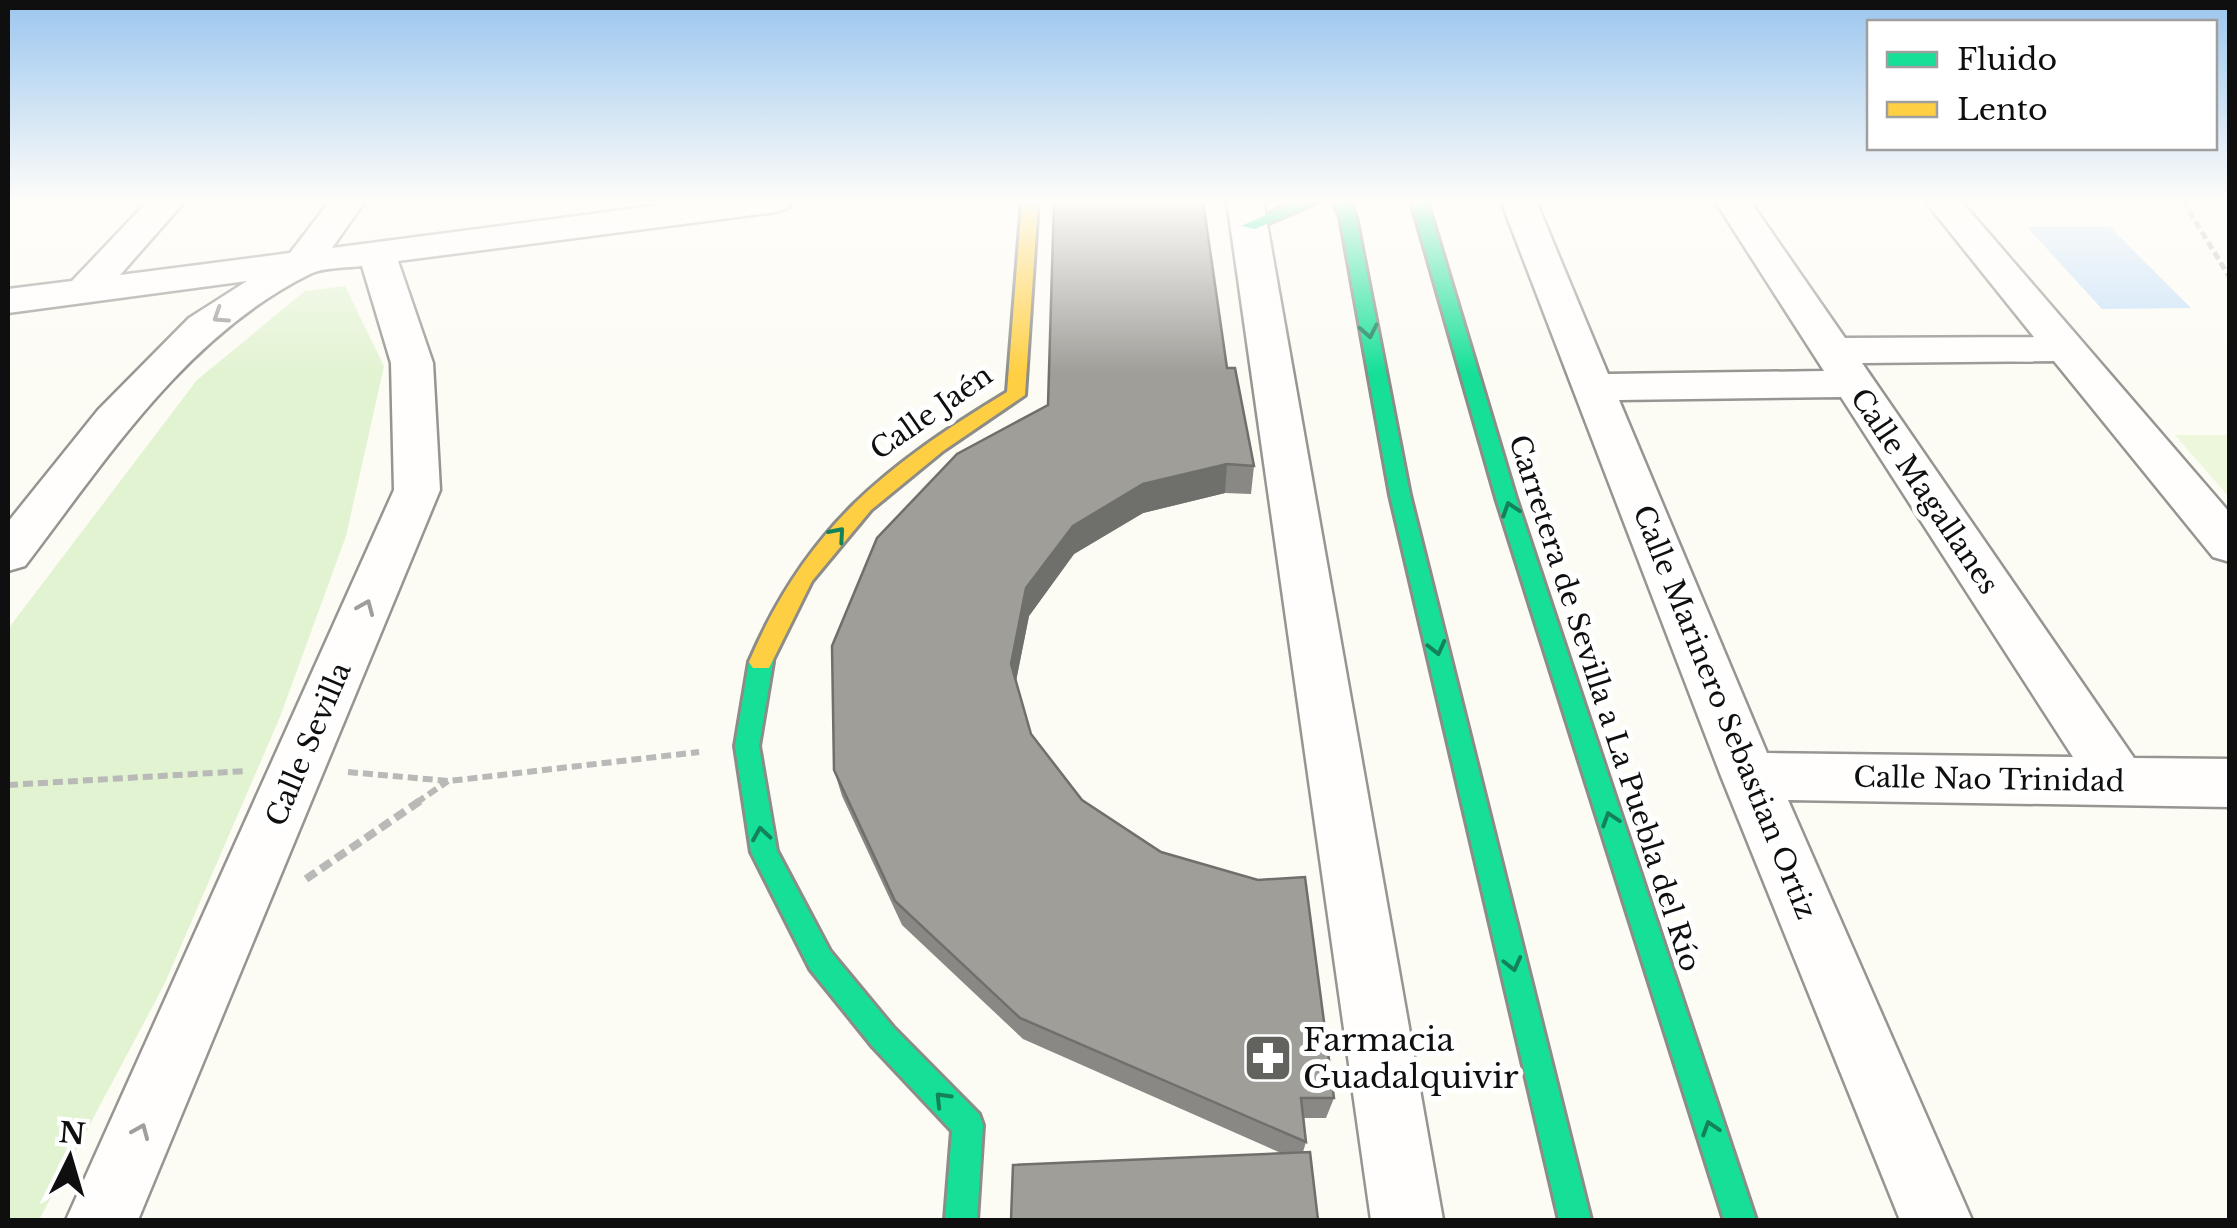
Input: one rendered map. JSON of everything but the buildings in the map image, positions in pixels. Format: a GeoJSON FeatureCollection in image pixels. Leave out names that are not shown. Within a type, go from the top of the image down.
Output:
{"type":"FeatureCollection","features":[{"type":"Feature","properties":{"kind":"main road","name":"Calle Jaén"},"geometry":{"type":"LineString","coordinates":[[962,1220],[968,1124],[883,1037],[820,960],[764,852],[747,746],[762,658],[807,569],[880,486],[938,441],[1016,395],[1026,258]]}},
{"type":"Feature","properties":{"kind":"main road"},"geometry":{"type":"LineString","coordinates":[[1356,258],[1400,495],[1575,1220]]}},
{"type":"Feature","properties":{"kind":"main road","name":"Carretera de Sevilla a La Puebla del Río"},"geometry":{"type":"LineString","coordinates":[[1436,258],[1506,498],[1740,1220]]}},
{"type":"Feature","properties":{"kind":"street"},"geometry":{"type":"LineString","coordinates":[[84,291],[115,258]]}},
{"type":"Feature","properties":{"kind":"street"},"geometry":{"type":"LineString","coordinates":[[8,554],[112,420],[204,326],[306,258]]}},
{"type":"Feature","properties":{"kind":"street"},"geometry":{"type":"LineString","coordinates":[[8,301],[337,258]]}},
{"type":"Feature","properties":{"kind":"street","name":"Calle Sevilla"},"geometry":{"type":"LineString","coordinates":[[102,1220],[417,490],[412,364],[379,258]]}},
{"type":"Feature","properties":{"kind":"street"},"geometry":{"type":"LineString","coordinates":[[1253,258],[1407,1220]]}},
{"type":"Feature","properties":{"kind":"street","name":"Calle Marinero Sebastian Ortiz"},"geometry":{"type":"LineString","coordinates":[[1541,258],[1749,776],[1936,1220]]}},
{"type":"Feature","properties":{"kind":"street","name":"Calle Magallanes"},"geometry":{"type":"LineString","coordinates":[[1770,258],[2119,781]]}},
{"type":"Feature","properties":{"kind":"street"},"geometry":{"type":"LineString","coordinates":[[1989,258],[2230,545]]}},
{"type":"Feature","properties":{"kind":"street"},"geometry":{"type":"LineString","coordinates":[[1592,386],[2065,349]]}},
{"type":"Feature","properties":{"kind":"street","name":"Calle Nao Trinidad"},"geometry":{"type":"LineString","coordinates":[[1749,776],[2230,783]]}},
{"type":"Feature","properties":{"kind":"path"},"geometry":{"type":"LineString","coordinates":[[8,785],[298,768],[449,780],[747,746]]}},
{"type":"Feature","properties":{"kind":"path"},"geometry":{"type":"LineString","coordinates":[[301,882],[449,780]]}},
{"type":"Feature","properties":{"kind":"green space"},"geometry":{"type":"Polygon","coordinates":[[[345,286],[384,366],[346,536],[280,717],[164,985],[39,1220],[8,1220],[8,629],[197,380],[305,291],[345,286]]]}},
{"type":"Feature","properties":{"kind":"green space"},"geometry":{"type":"Polygon","coordinates":[[[2175,435],[2229,435],[2229,497],[2175,435]]]}},
{"type":"Feature","properties":{"kind":"water"},"geometry":{"type":"Polygon","coordinates":[[[2056,258],[2141,258],[2191,308],[2102,309],[2056,258]]]}},
{"type":"Feature","properties":{"kind":"traffic: fast"},"geometry":{"type":"LineString","coordinates":[[1356,258],[1400,495],[1575,1220]]}},
{"type":"Feature","properties":{"kind":"traffic: fast"},"geometry":{"type":"LineString","coordinates":[[1436,258],[1506,498],[1740,1220]]}},
{"type":"Feature","properties":{"kind":"traffic: fast"},"geometry":{"type":"LineString","coordinates":[[761,662],[747,746],[764,852],[820,960],[883,1037],[968,1125],[961,1220]]}},
{"type":"Feature","properties":{"kind":"traffic: slow"},"geometry":{"type":"LineString","coordinates":[[761,662],[780,616],[832,538],[899,474],[1016,395],[1026,258]]}},
{"type":"Feature","properties":{"kind":"place","name":"Farmacia Guadalquivir"},"geometry":{"type":"Point","coordinates":[1268,1058]}}]}
